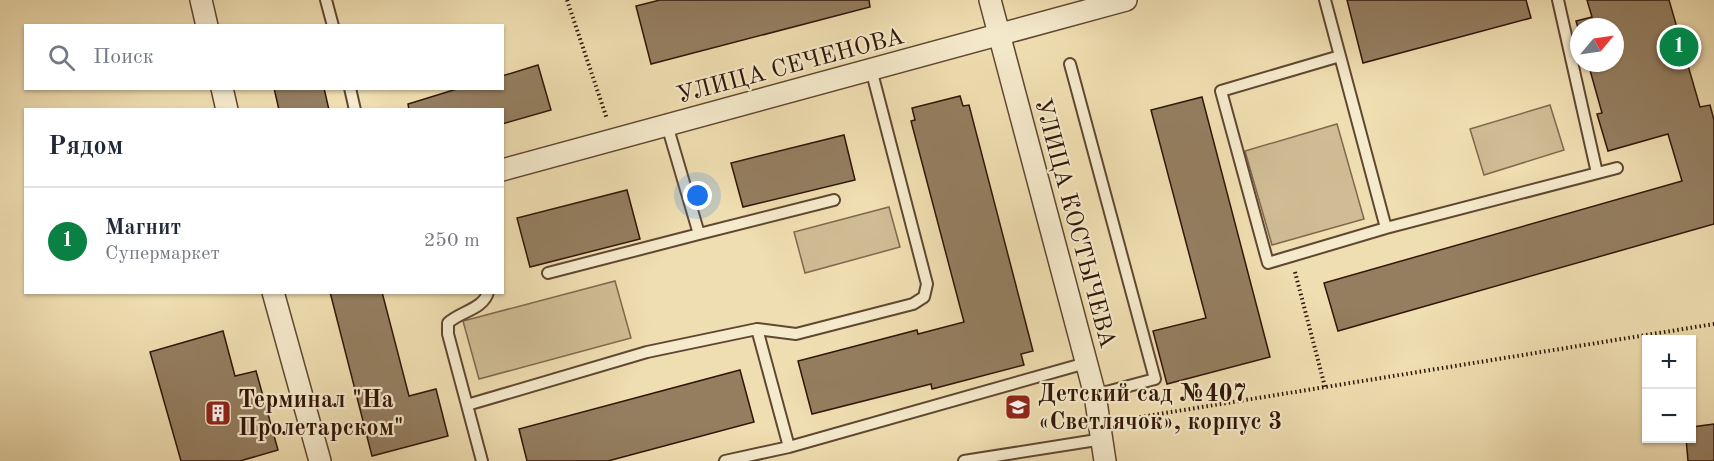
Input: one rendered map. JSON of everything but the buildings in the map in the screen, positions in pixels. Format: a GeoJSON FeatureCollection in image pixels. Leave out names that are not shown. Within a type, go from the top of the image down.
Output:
{"type":"FeatureCollection","features":[{"type":"Feature","properties":{"kind":"street"},"geometry":{"type":"LineString","coordinates":[[201,0],[207,24]]}},
{"type":"Feature","properties":{"kind":"street","name":"УЛИЦА КОСТЫЧЕВА"},"geometry":{"type":"LineString","coordinates":[[990,0],[1095,395],[1105,461]]}},
{"type":"Feature","properties":{"kind":"street","name":"УЛИЦА СЕЧЕНОВА"},"geometry":{"type":"LineString","coordinates":[[504,169],[1126,0]]}},
{"type":"Feature","properties":{"kind":"street"},"geometry":{"type":"LineString","coordinates":[[222,90],[227,108]]}},
{"type":"Feature","properties":{"kind":"street"},"geometry":{"type":"LineString","coordinates":[[274,294],[320,461]]}},
{"type":"Feature","properties":{"kind":"lane"},"geometry":{"type":"LineString","coordinates":[[326,0],[332,24]]}},
{"type":"Feature","properties":{"kind":"lane"},"geometry":{"type":"LineString","coordinates":[[1324,0],[1386,228]]}},
{"type":"Feature","properties":{"kind":"lane"},"geometry":{"type":"LineString","coordinates":[[1558,0],[1597,173]]}},
{"type":"Feature","properties":{"kind":"lane"},"geometry":{"type":"LineString","coordinates":[[1340,56],[1221,91],[1268,263],[1386,228],[1617,168]]}},
{"type":"Feature","properties":{"kind":"lane"},"geometry":{"type":"LineString","coordinates":[[1070,64],[1155,379],[1095,395]]}},
{"type":"Feature","properties":{"kind":"lane"},"geometry":{"type":"LineString","coordinates":[[467,405],[647,352],[757,329],[796,334],[913,303],[924,297],[927,284],[871,69]]}},
{"type":"Feature","properties":{"kind":"lane"},"geometry":{"type":"LineString","coordinates":[[350,90],[355,108]]}},
{"type":"Feature","properties":{"kind":"lane"},"geometry":{"type":"LineString","coordinates":[[667,125],[699,234]]}},
{"type":"Feature","properties":{"kind":"lane"},"geometry":{"type":"LineString","coordinates":[[548,273],[834,200]]}},
{"type":"Feature","properties":{"kind":"lane"},"geometry":{"type":"LineString","coordinates":[[482,461],[448,334],[448,323],[454,317],[480,304],[487,294]]}},
{"type":"Feature","properties":{"kind":"lane"},"geometry":{"type":"LineString","coordinates":[[757,329],[789,447]]}},
{"type":"Feature","properties":{"kind":"lane"},"geometry":{"type":"LineString","coordinates":[[725,461],[789,447],[1086,363]]}},
{"type":"Feature","properties":{"kind":"lane"},"geometry":{"type":"LineString","coordinates":[[964,461],[1033,455],[1102,431]]}},
{"type":"Feature","properties":{"kind":"path"},"geometry":{"type":"LineString","coordinates":[[567,0],[614,139]]}},
{"type":"Feature","properties":{"kind":"path"},"geometry":{"type":"LineString","coordinates":[[1291,257],[1325,387]]}},
{"type":"Feature","properties":{"kind":"path"},"geometry":{"type":"LineString","coordinates":[[1102,431],[1325,387],[1714,324]]}},
{"type":"Feature","properties":{"kind":"shaded area"},"geometry":{"type":"Polygon","coordinates":[[[1550,105],[1564,150],[1484,175],[1470,129],[1550,105]]]}},
{"type":"Feature","properties":{"kind":"shaded area"},"geometry":{"type":"Polygon","coordinates":[[[1337,124],[1364,219],[1272,245],[1245,151],[1337,124]]]}},
{"type":"Feature","properties":{"kind":"shaded area"},"geometry":{"type":"Polygon","coordinates":[[[889,207],[900,247],[805,273],[794,232],[889,207]]]}},
{"type":"Feature","properties":{"kind":"shaded area"},"geometry":{"type":"Polygon","coordinates":[[[615,281],[631,338],[479,379],[463,321],[615,281]]]}},
{"type":"Feature","properties":{"kind":"place","name":"Магнит"},"geometry":{"type":"Point","coordinates":[1679,47]}},
{"type":"Feature","properties":{"kind":"place","name":"Детский сад №407 «Светлячок», корпус 3"},"geometry":{"type":"Point","coordinates":[1018,407]}},
{"type":"Feature","properties":{"kind":"place","name":"Терминал \"На Пролетарском\""},"geometry":{"type":"Point","coordinates":[218,413]}}]}
